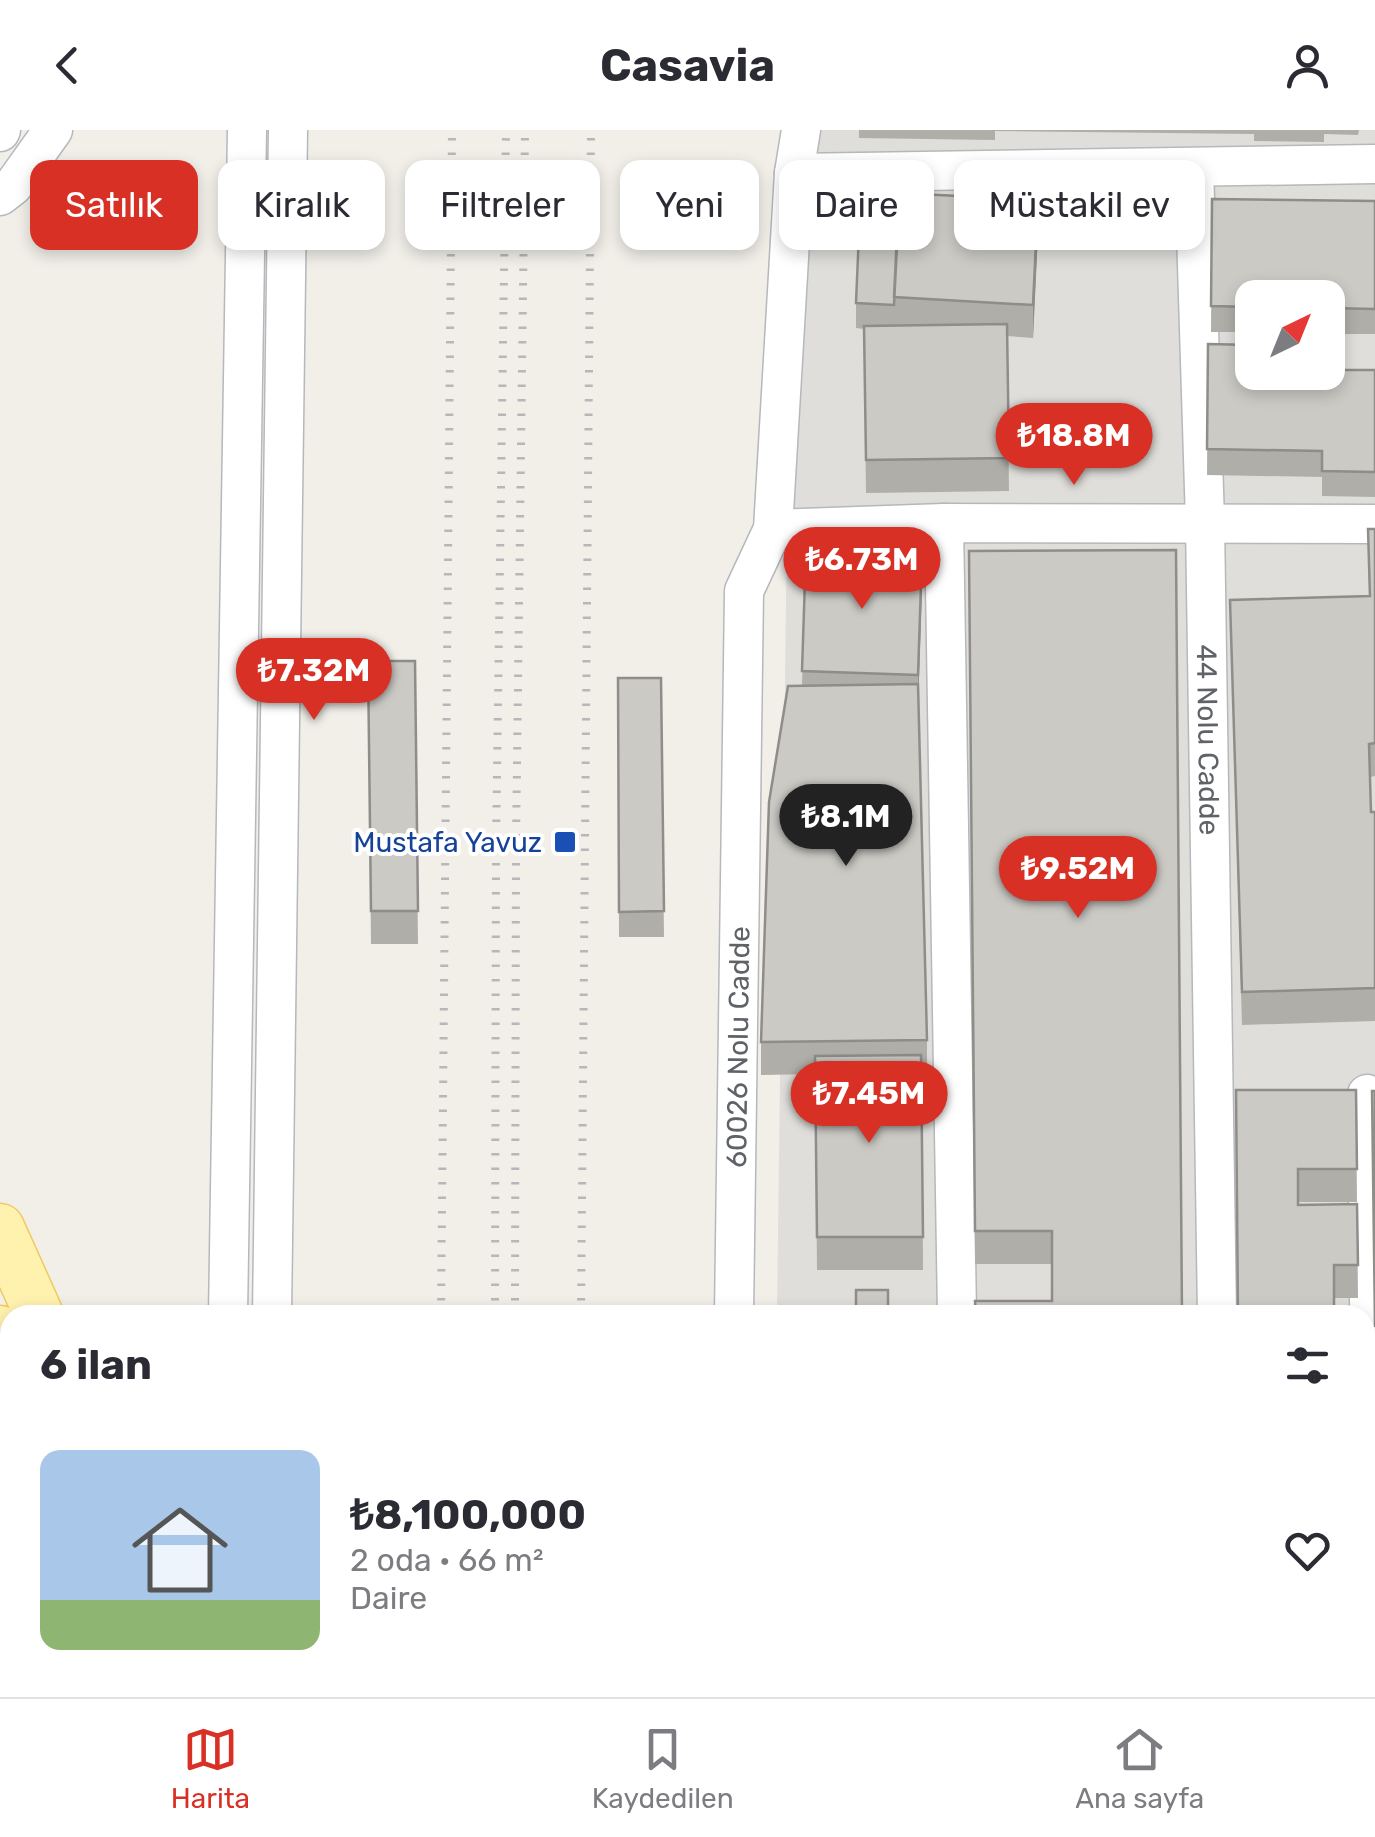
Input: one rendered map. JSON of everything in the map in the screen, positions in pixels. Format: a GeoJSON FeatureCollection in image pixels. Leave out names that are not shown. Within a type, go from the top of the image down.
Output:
{"type":"FeatureCollection","features":[{"type":"Feature","properties":{"kind":"main road"},"geometry":{"type":"LineString","coordinates":[[0,1228],[22,1305]]}},
{"type":"Feature","properties":{"kind":"street"},"geometry":{"type":"LineString","coordinates":[[0,196],[14,186],[53,130]]}},
{"type":"Feature","properties":{"kind":"street"},"geometry":{"type":"LineString","coordinates":[[228,1305],[247,130]]}},
{"type":"Feature","properties":{"kind":"street"},"geometry":{"type":"LineString","coordinates":[[272,1305],[288,130]]}},
{"type":"Feature","properties":{"kind":"street","name":"60026 Nolu Cadde"},"geometry":{"type":"LineString","coordinates":[[796,160],[801,130]]}},
{"type":"Feature","properties":{"kind":"street"},"geometry":{"type":"LineString","coordinates":[[1205,168],[1375,164]]}},
{"type":"Feature","properties":{"kind":"street","name":"60026 Nolu Cadde"},"geometry":{"type":"LineString","coordinates":[[734,1305],[744,591],[773,529],[789,250]]}},
{"type":"Feature","properties":{"kind":"street","name":"44 Nolu Cadde"},"geometry":{"type":"LineString","coordinates":[[1197,250],[1205,522],[1217,1305]]}},
{"type":"Feature","properties":{"kind":"street"},"geometry":{"type":"LineString","coordinates":[[944,523],[957,1305]]}},
{"type":"Feature","properties":{"kind":"street"},"geometry":{"type":"LineString","coordinates":[[773,529],[944,523],[1375,524]]}},
{"type":"Feature","properties":{"kind":"street"},"geometry":{"type":"LineString","coordinates":[[1215,1092],[1253,1092]]}},
{"type":"Feature","properties":{"kind":"street"},"geometry":{"type":"LineString","coordinates":[[1329,1094],[1371,1095],[1371,1305]]}},
{"type":"Feature","properties":{"kind":"shaded area"},"geometry":{"type":"Polygon","coordinates":[[[792,130],[1375,130],[1375,1305],[777,1305],[790,250],[934,250],[934,160],[792,160],[792,130]]]}},
{"type":"Feature","properties":{"kind":"building"},"geometry":{"type":"Polygon","coordinates":[[[934,195],[954,196],[954,250],[1036,250],[1033,305],[894,297],[896,250],[934,250],[934,195]]]}},
{"type":"Feature","properties":{"kind":"building"},"geometry":{"type":"Polygon","coordinates":[[[1212,199],[1375,201],[1375,309],[1345,308],[1345,280],[1235,280],[1235,307],[1211,306],[1212,199]]]}},
{"type":"Feature","properties":{"kind":"building"},"geometry":{"type":"Polygon","coordinates":[[[858,250],[897,250],[894,305],[856,303],[858,250]]]}},
{"type":"Feature","properties":{"kind":"building"},"geometry":{"type":"Polygon","coordinates":[[[1007,324],[1009,458],[866,460],[864,326],[1007,324]]]}},
{"type":"Feature","properties":{"kind":"building"},"geometry":{"type":"Polygon","coordinates":[[[1208,344],[1235,345],[1235,390],[1345,390],[1345,370],[1375,370],[1375,472],[1322,471],[1322,451],[1207,449],[1208,344]]]}},
{"type":"Feature","properties":{"kind":"building"},"geometry":{"type":"Polygon","coordinates":[[[1368,529],[1375,529],[1375,743],[1369,744],[1371,812],[1375,812],[1375,988],[1242,992],[1230,600],[1370,596],[1368,529]]]}},
{"type":"Feature","properties":{"kind":"building"},"geometry":{"type":"Polygon","coordinates":[[[806,549],[922,553],[918,675],[802,671],[806,549]]]}},
{"type":"Feature","properties":{"kind":"building"},"geometry":{"type":"Polygon","coordinates":[[[1176,550],[1182,1305],[975,1305],[975,1301],[1052,1301],[1052,1231],[975,1231],[969,551],[1176,550]]]}},
{"type":"Feature","properties":{"kind":"building"},"geometry":{"type":"Polygon","coordinates":[[[368,661],[415,661],[418,911],[371,911],[368,661]]]}},
{"type":"Feature","properties":{"kind":"building"},"geometry":{"type":"Polygon","coordinates":[[[618,678],[661,678],[664,911],[619,912],[618,678]]]}},
{"type":"Feature","properties":{"kind":"building"},"geometry":{"type":"Polygon","coordinates":[[[918,684],[927,1040],[761,1042],[769,802],[788,686],[918,684]]]}},
{"type":"Feature","properties":{"kind":"building"},"geometry":{"type":"Polygon","coordinates":[[[921,1055],[923,1237],[817,1237],[815,1056],[921,1055]]]}},
{"type":"Feature","properties":{"kind":"building"},"geometry":{"type":"Polygon","coordinates":[[[1236,1090],[1356,1090],[1357,1169],[1298,1169],[1298,1205],[1357,1204],[1358,1265],[1334,1265],[1334,1305],[1238,1305],[1236,1090]]]}},
{"type":"Feature","properties":{"kind":"building"},"geometry":{"type":"Polygon","coordinates":[[[1372,1091],[1375,1091],[1375,1305],[1372,1091]]]}},
{"type":"Feature","properties":{"kind":"building"},"geometry":{"type":"Polygon","coordinates":[[[856,1290],[888,1290],[888,1305],[856,1305],[856,1290]]]}},
{"type":"Feature","properties":{"kind":"railway"},"geometry":{"type":"LineString","coordinates":[[441,1305],[452,130]]}},
{"type":"Feature","properties":{"kind":"railway"},"geometry":{"type":"LineString","coordinates":[[495,1305],[496,846],[506,130]]}},
{"type":"Feature","properties":{"kind":"railway"},"geometry":{"type":"LineString","coordinates":[[515,1305],[525,130]]}},
{"type":"Feature","properties":{"kind":"railway"},"geometry":{"type":"LineString","coordinates":[[581,1305],[591,130]]}},
{"type":"Feature","properties":{"kind":"place","name":"Mustafa Yavuz"},"geometry":{"type":"Point","coordinates":[565,842]}}]}
